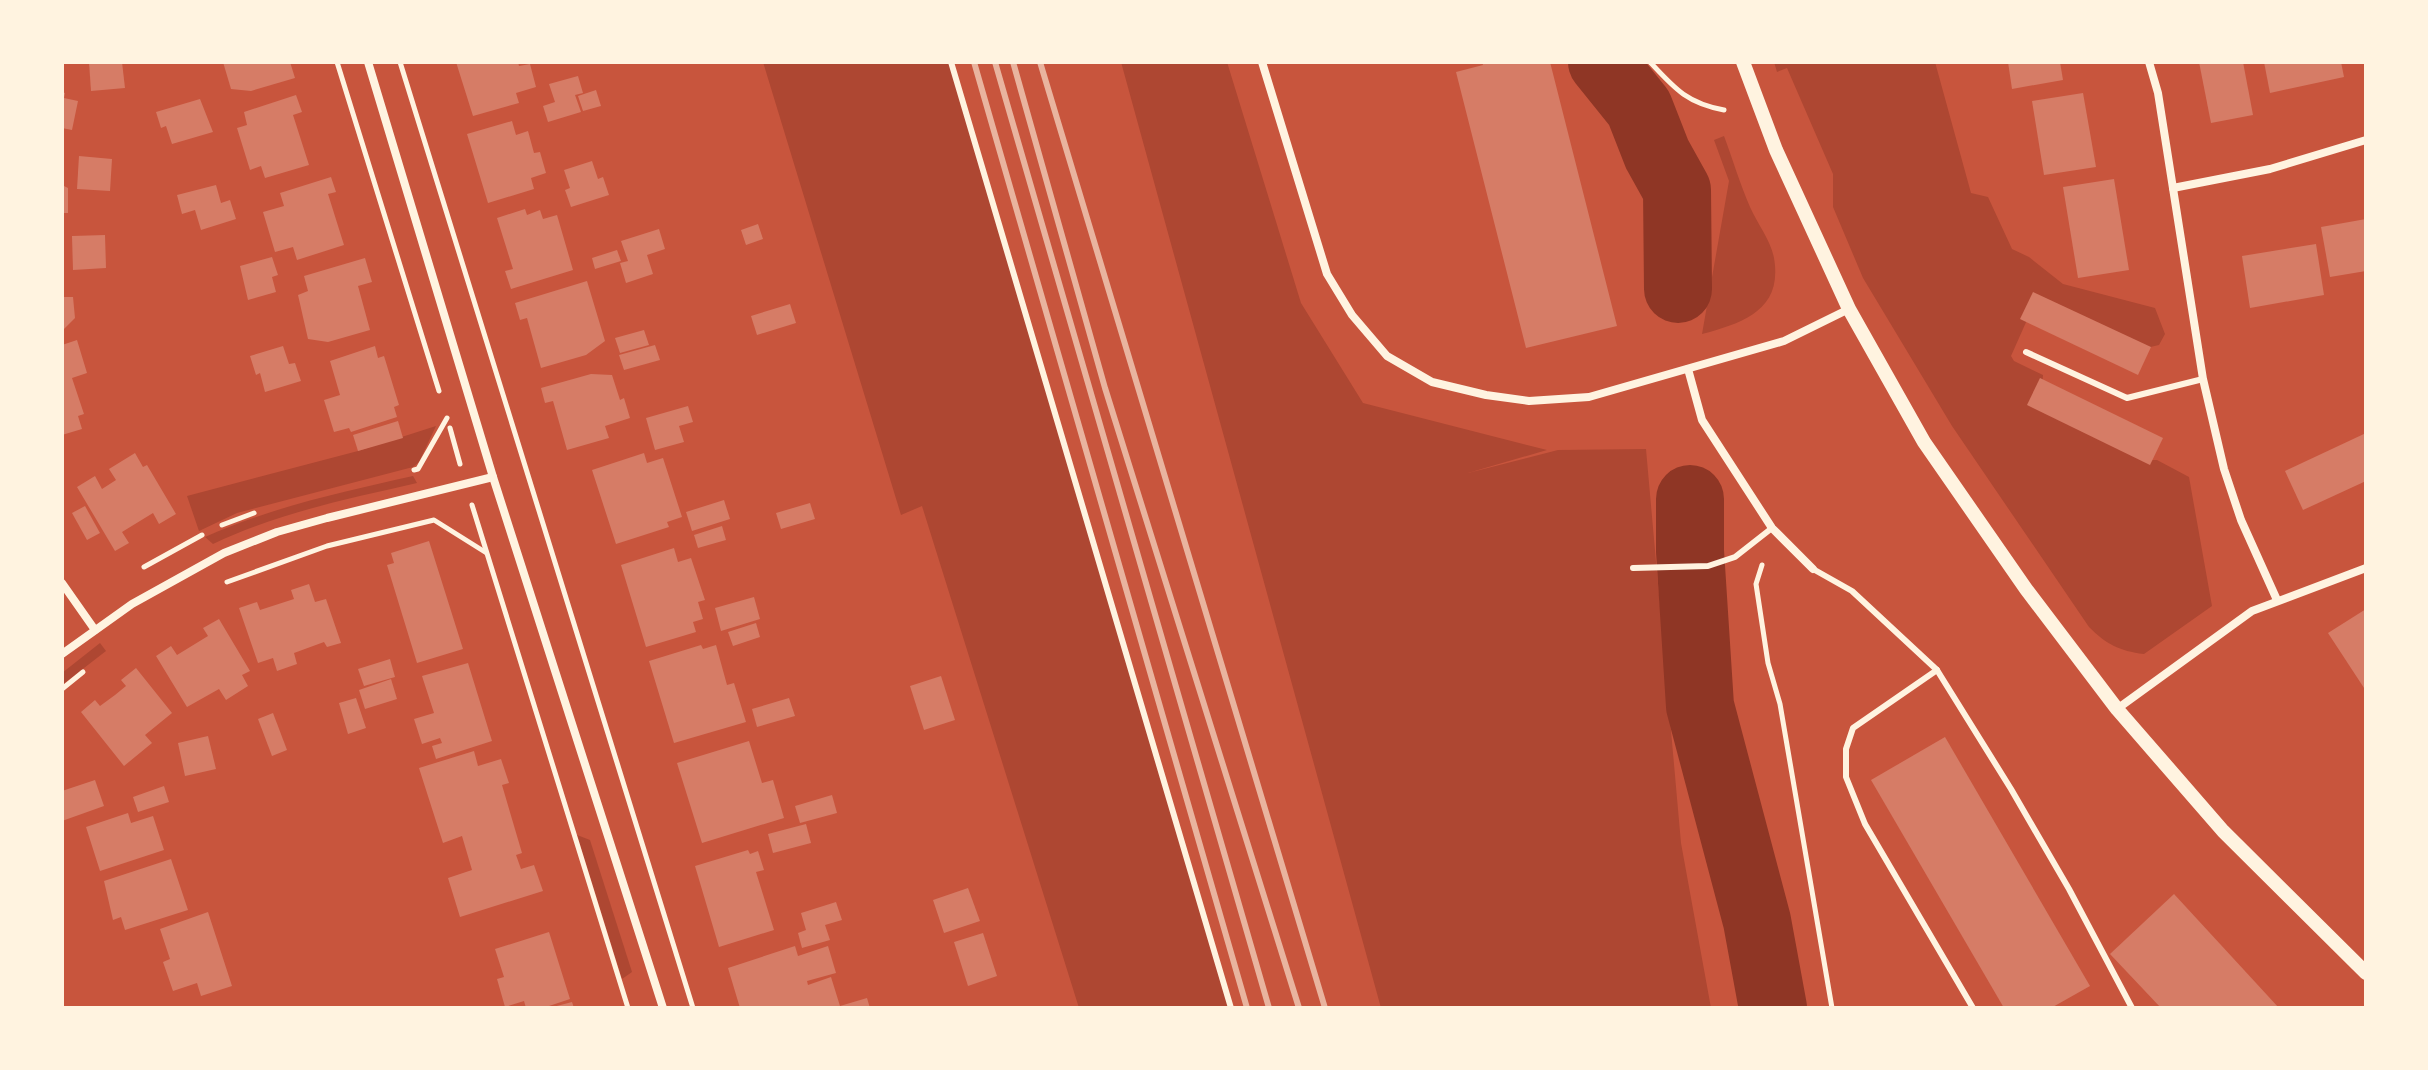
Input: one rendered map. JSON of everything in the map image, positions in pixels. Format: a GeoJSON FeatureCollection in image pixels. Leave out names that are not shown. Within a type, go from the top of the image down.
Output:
{"type":"FeatureCollection","features":[{"type":"Feature","properties":{"kind":"street"},"geometry":{"type":"LineString","coordinates":[[368,62],[493,477],[663,1008]]}},
{"type":"Feature","properties":{"kind":"street"},"geometry":{"type":"LineString","coordinates":[[1262,62],[1327,274],[1352,315],[1387,356],[1432,382],[1529,401],[1589,397],[1784,341],[1849,309]]}},
{"type":"Feature","properties":{"kind":"street"},"geometry":{"type":"LineString","coordinates":[[1743,62],[1776,150],[1849,309],[1924,442],[2026,589],[2117,709],[2223,831],[2366,973]]}},
{"type":"Feature","properties":{"kind":"street"},"geometry":{"type":"LineString","coordinates":[[2149,62],[2158,93],[2203,379],[2224,469],[2241,520],[2277,600]]}},
{"type":"Feature","properties":{"kind":"street"},"geometry":{"type":"LineString","coordinates":[[2173,188],[2270,169],[2366,140]]}},
{"type":"Feature","properties":{"kind":"street"},"geometry":{"type":"LineString","coordinates":[[1688,369],[1702,420],[1772,528],[1813,569]]}},
{"type":"Feature","properties":{"kind":"street"},"geometry":{"type":"LineString","coordinates":[[62,654],[176,578],[224,553],[290,528],[493,477]]}},
{"type":"Feature","properties":{"kind":"street"},"geometry":{"type":"LineString","coordinates":[[2117,709],[2230,626],[2277,600],[2366,568]]}},
{"type":"Feature","properties":{"kind":"street"},"geometry":{"type":"LineString","coordinates":[[62,583],[95,630]]}},
{"type":"Feature","properties":{"kind":"lane"},"geometry":{"type":"LineString","coordinates":[[951,62],[1231,1008]]}},
{"type":"Feature","properties":{"kind":"lane"},"geometry":{"type":"LineString","coordinates":[[2026,352],[2127,398],[2203,379]]}},
{"type":"Feature","properties":{"kind":"lane"},"geometry":{"type":"LineString","coordinates":[[1633,568],[1708,566],[1735,557],[1772,528]]}},
{"type":"Feature","properties":{"kind":"lane"},"geometry":{"type":"LineString","coordinates":[[1813,569],[1852,591],[1937,670],[2019,801],[2092,929],[2132,1008]]}},
{"type":"Feature","properties":{"kind":"lane"},"geometry":{"type":"LineString","coordinates":[[1937,670],[1853,728],[1846,749],[1846,777],[1865,824],[1973,1008]]}},
{"type":"Feature","properties":{"kind":"path"},"geometry":{"type":"LineString","coordinates":[[337,62],[443,403]]}},
{"type":"Feature","properties":{"kind":"path"},"geometry":{"type":"LineString","coordinates":[[400,62],[693,1008]]}},
{"type":"Feature","properties":{"kind":"path"},"geometry":{"type":"LineString","coordinates":[[1650,62],[1676,89],[1699,105],[1724,110]]}},
{"type":"Feature","properties":{"kind":"path"},"geometry":{"type":"LineString","coordinates":[[447,418],[485,552],[628,1008]]}},
{"type":"Feature","properties":{"kind":"path"},"geometry":{"type":"LineString","coordinates":[[218,586],[327,546],[434,520],[485,552]]}},
{"type":"Feature","properties":{"kind":"path"},"geometry":{"type":"LineString","coordinates":[[1772,528],[1756,584],[1768,663],[1780,704],[1832,1008]]}},
{"type":"Feature","properties":{"kind":"path"},"geometry":{"type":"LineString","coordinates":[[62,689],[86,669]]}},
{"type":"Feature","properties":{"kind":"shaded area"},"geometry":{"type":"Polygon","coordinates":[[[763,62],[951,62],[1231,1008],[1079,1008],[922,506],[901,515],[763,62]]]}},
{"type":"Feature","properties":{"kind":"shaded area"},"geometry":{"type":"Polygon","coordinates":[[[1121,62],[1227,62],[1301,303],[1363,403],[1547,450],[1468,473],[1558,450],[1646,449],[1681,843],[1711,1008],[1381,1008],[1121,62]]]}},
{"type":"Feature","properties":{"kind":"shaded area"},"geometry":{"type":"Polygon","coordinates":[[[1774,62],[1935,62],[1971,193],[1988,197],[2012,249],[2029,257],[2063,284],[2155,308],[2165,334],[2159,345],[2146,348],[2035,302],[2011,356],[2014,361],[2043,375],[2042,388],[2148,460],[2157,460],[2189,477],[2212,606],[2144,654],[2114,646],[2089,627],[1952,426],[1863,278],[1833,207],[1833,174],[1787,68],[1777,72],[1774,62]]]}},
{"type":"Feature","properties":{"kind":"shaded area"},"geometry":{"type":"Polygon","coordinates":[[[1724,136],[1750,207],[1772,252],[1775,276],[1766,302],[1757,311],[1732,325],[1702,334],[1729,181],[1714,140],[1724,136]]]}},
{"type":"Feature","properties":{"kind":"shaded area"},"geometry":{"type":"Polygon","coordinates":[[[436,426],[419,462],[413,467],[237,513],[199,531],[187,496],[358,451],[436,426]]]}},
{"type":"Feature","properties":{"kind":"shaded area"},"geometry":{"type":"Polygon","coordinates":[[[413,476],[417,483],[288,515],[213,544],[205,537],[282,509],[413,476]]]}},
{"type":"Feature","properties":{"kind":"shaded area"},"geometry":{"type":"Polygon","coordinates":[[[100,643],[106,651],[62,685],[62,673],[100,643]]]}},
{"type":"Feature","properties":{"kind":"shaded area"},"geometry":{"type":"Polygon","coordinates":[[[577,835],[590,840],[632,972],[622,979],[577,835]]]}},
{"type":"Feature","properties":{"kind":"building"},"geometry":{"type":"Polygon","coordinates":[[[89,62],[122,62],[125,88],[91,91],[89,62]]]}},
{"type":"Feature","properties":{"kind":"building"},"geometry":{"type":"Polygon","coordinates":[[[223,62],[290,62],[295,78],[251,91],[231,89],[223,62]]]}},
{"type":"Feature","properties":{"kind":"building"},"geometry":{"type":"Polygon","coordinates":[[[456,62],[530,64],[536,87],[516,93],[519,103],[473,116],[456,62]]]}},
{"type":"Feature","properties":{"kind":"building"},"geometry":{"type":"Polygon","coordinates":[[[1482,62],[1550,62],[1617,326],[1526,348],[1456,72],[1483,65],[1482,62]]]}},
{"type":"Feature","properties":{"kind":"building"},"geometry":{"type":"Polygon","coordinates":[[[2008,62],[2060,62],[2063,80],[2012,89],[2008,62]]]}},
{"type":"Feature","properties":{"kind":"building"},"geometry":{"type":"Polygon","coordinates":[[[2199,62],[2243,62],[2253,115],[2211,123],[2199,62]]]}},
{"type":"Feature","properties":{"kind":"building"},"geometry":{"type":"Polygon","coordinates":[[[2264,62],[2341,62],[2344,77],[2270,93],[2264,62]]]}},
{"type":"Feature","properties":{"kind":"building"},"geometry":{"type":"Polygon","coordinates":[[[578,76],[583,93],[575,95],[581,112],[548,122],[543,106],[555,102],[549,84],[578,76]]]}},
{"type":"Feature","properties":{"kind":"building"},"geometry":{"type":"Polygon","coordinates":[[[596,90],[601,106],[583,111],[578,96],[596,90]]]}},
{"type":"Feature","properties":{"kind":"building"},"geometry":{"type":"Polygon","coordinates":[[[62,92],[65,93],[64,98],[78,101],[72,130],[62,128],[62,92]]]}},
{"type":"Feature","properties":{"kind":"building"},"geometry":{"type":"Polygon","coordinates":[[[2083,93],[2096,167],[2044,175],[2032,101],[2083,93]]]}},
{"type":"Feature","properties":{"kind":"building"},"geometry":{"type":"Polygon","coordinates":[[[296,95],[302,112],[293,115],[309,165],[265,178],[261,166],[250,170],[237,128],[247,125],[244,112],[296,95]]]}},
{"type":"Feature","properties":{"kind":"building"},"geometry":{"type":"Polygon","coordinates":[[[200,99],[213,132],[172,144],[166,126],[161,128],[156,112],[200,99]]]}},
{"type":"Feature","properties":{"kind":"building"},"geometry":{"type":"Polygon","coordinates":[[[512,121],[516,135],[528,131],[534,153],[540,152],[546,173],[531,178],[534,189],[488,203],[467,134],[512,121]]]}},
{"type":"Feature","properties":{"kind":"building"},"geometry":{"type":"Polygon","coordinates":[[[79,156],[112,159],[110,191],[77,189],[79,156]]]}},
{"type":"Feature","properties":{"kind":"building"},"geometry":{"type":"Polygon","coordinates":[[[592,161],[598,179],[603,177],[609,195],[571,207],[565,190],[570,188],[564,170],[592,161]]]}},
{"type":"Feature","properties":{"kind":"building"},"geometry":{"type":"Polygon","coordinates":[[[331,177],[336,192],[328,194],[344,245],[297,260],[293,247],[275,252],[263,212],[284,206],[280,193],[331,177]]]}},
{"type":"Feature","properties":{"kind":"building"},"geometry":{"type":"Polygon","coordinates":[[[2114,179],[2129,270],[2078,278],[2063,187],[2114,179]]]}},
{"type":"Feature","properties":{"kind":"building"},"geometry":{"type":"Polygon","coordinates":[[[62,185],[68,188],[68,213],[62,213],[62,185]]]}},
{"type":"Feature","properties":{"kind":"building"},"geometry":{"type":"Polygon","coordinates":[[[216,185],[221,203],[230,200],[236,219],[201,230],[195,210],[182,214],[177,195],[216,185]]]}},
{"type":"Feature","properties":{"kind":"building"},"geometry":{"type":"Polygon","coordinates":[[[525,209],[527,215],[540,210],[543,219],[557,215],[573,270],[511,289],[505,271],[513,269],[497,218],[525,209]]]}},
{"type":"Feature","properties":{"kind":"building"},"geometry":{"type":"Polygon","coordinates":[[[2366,219],[2366,271],[2330,277],[2321,227],[2366,219]]]}},
{"type":"Feature","properties":{"kind":"building"},"geometry":{"type":"Polygon","coordinates":[[[758,224],[763,239],[746,245],[741,230],[758,224]]]}},
{"type":"Feature","properties":{"kind":"building"},"geometry":{"type":"Polygon","coordinates":[[[659,229],[665,249],[647,255],[653,274],[626,283],[620,263],[628,261],[621,241],[659,229]]]}},
{"type":"Feature","properties":{"kind":"building"},"geometry":{"type":"Polygon","coordinates":[[[105,235],[106,268],[73,270],[72,236],[105,235]]]}},
{"type":"Feature","properties":{"kind":"building"},"geometry":{"type":"Polygon","coordinates":[[[2316,244],[2324,295],[2250,308],[2242,256],[2316,244]]]}},
{"type":"Feature","properties":{"kind":"building"},"geometry":{"type":"Polygon","coordinates":[[[617,250],[621,261],[595,269],[592,258],[617,250]]]}},
{"type":"Feature","properties":{"kind":"building"},"geometry":{"type":"Polygon","coordinates":[[[272,257],[278,275],[272,277],[276,292],[248,300],[240,266],[272,257]]]}},
{"type":"Feature","properties":{"kind":"building"},"geometry":{"type":"Polygon","coordinates":[[[365,258],[372,282],[358,286],[370,330],[328,342],[308,339],[298,295],[308,291],[304,276],[365,258]]]}},
{"type":"Feature","properties":{"kind":"building"},"geometry":{"type":"Polygon","coordinates":[[[587,281],[605,341],[586,355],[541,368],[527,318],[520,320],[515,303],[587,281]]]}},
{"type":"Feature","properties":{"kind":"building"},"geometry":{"type":"Polygon","coordinates":[[[2033,292],[2151,347],[2138,375],[2020,319],[2033,292]]]}},
{"type":"Feature","properties":{"kind":"building"},"geometry":{"type":"Polygon","coordinates":[[[62,297],[73,297],[75,318],[62,331],[62,297]]]}},
{"type":"Feature","properties":{"kind":"building"},"geometry":{"type":"Polygon","coordinates":[[[790,304],[796,323],[757,335],[751,316],[790,304]]]}},
{"type":"Feature","properties":{"kind":"building"},"geometry":{"type":"Polygon","coordinates":[[[644,330],[649,345],[620,353],[615,338],[644,330]]]}},
{"type":"Feature","properties":{"kind":"building"},"geometry":{"type":"Polygon","coordinates":[[[77,340],[87,373],[72,378],[84,414],[78,416],[82,429],[62,435],[62,345],[77,340]]]}},
{"type":"Feature","properties":{"kind":"building"},"geometry":{"type":"Polygon","coordinates":[[[655,345],[660,360],[624,370],[619,355],[655,345]]]}},
{"type":"Feature","properties":{"kind":"building"},"geometry":{"type":"Polygon","coordinates":[[[283,346],[289,364],[295,363],[301,381],[265,392],[260,373],[256,375],[250,356],[283,346]]]}},
{"type":"Feature","properties":{"kind":"building"},"geometry":{"type":"Polygon","coordinates":[[[375,346],[378,358],[384,356],[399,405],[394,407],[397,417],[351,432],[349,428],[334,432],[324,400],[340,395],[330,361],[375,346]]]}},
{"type":"Feature","properties":{"kind":"building"},"geometry":{"type":"Polygon","coordinates":[[[591,374],[612,375],[630,418],[605,426],[609,438],[567,450],[553,401],[545,403],[541,388],[591,374]]]}},
{"type":"Feature","properties":{"kind":"building"},"geometry":{"type":"Polygon","coordinates":[[[2040,378],[2163,438],[2150,465],[2027,405],[2040,378]]]}},
{"type":"Feature","properties":{"kind":"building"},"geometry":{"type":"Polygon","coordinates":[[[688,406],[693,422],[679,426],[684,442],[655,450],[646,418],[688,406]]]}},
{"type":"Feature","properties":{"kind":"building"},"geometry":{"type":"Polygon","coordinates":[[[398,421],[403,438],[358,451],[353,435],[398,421]]]}},
{"type":"Feature","properties":{"kind":"building"},"geometry":{"type":"Polygon","coordinates":[[[2366,433],[2366,481],[2303,510],[2285,471],[2366,433]]]}},
{"type":"Feature","properties":{"kind":"building"},"geometry":{"type":"Polygon","coordinates":[[[135,453],[143,467],[147,465],[176,514],[159,524],[153,513],[122,532],[129,543],[115,551],[77,487],[95,476],[102,489],[116,480],[109,469],[135,453]]]}},
{"type":"Feature","properties":{"kind":"building"},"geometry":{"type":"Polygon","coordinates":[[[644,453],[647,463],[663,458],[682,517],[667,522],[669,527],[616,544],[592,470],[644,453]]]}},
{"type":"Feature","properties":{"kind":"building"},"geometry":{"type":"Polygon","coordinates":[[[724,500],[730,519],[692,531],[686,512],[724,500]]]}},
{"type":"Feature","properties":{"kind":"building"},"geometry":{"type":"Polygon","coordinates":[[[810,503],[815,519],[781,529],[776,513],[810,503]]]}},
{"type":"Feature","properties":{"kind":"building"},"geometry":{"type":"Polygon","coordinates":[[[85,506],[100,533],[87,540],[72,513],[85,506]]]}},
{"type":"Feature","properties":{"kind":"building"},"geometry":{"type":"Polygon","coordinates":[[[722,526],[726,540],[698,548],[694,535],[722,526]]]}},
{"type":"Feature","properties":{"kind":"building"},"geometry":{"type":"Polygon","coordinates":[[[429,541],[463,649],[417,663],[387,565],[394,563],[391,553],[429,541]]]}},
{"type":"Feature","properties":{"kind":"building"},"geometry":{"type":"Polygon","coordinates":[[[674,548],[678,562],[691,558],[705,600],[698,602],[703,619],[693,622],[696,632],[646,647],[621,565],[674,548]]]}},
{"type":"Feature","properties":{"kind":"building"},"geometry":{"type":"Polygon","coordinates":[[[309,584],[315,602],[326,599],[341,643],[327,647],[324,642],[294,653],[297,664],[277,671],[273,658],[258,663],[239,608],[257,602],[260,610],[294,599],[291,590],[309,584]]]}},
{"type":"Feature","properties":{"kind":"building"},"geometry":{"type":"Polygon","coordinates":[[[754,597],[760,619],[721,631],[715,608],[754,597]]]}},
{"type":"Feature","properties":{"kind":"building"},"geometry":{"type":"Polygon","coordinates":[[[2366,609],[2366,691],[2328,633],[2366,609]]]}},
{"type":"Feature","properties":{"kind":"building"},"geometry":{"type":"Polygon","coordinates":[[[219,619],[250,671],[242,675],[248,686],[226,700],[219,689],[187,707],[156,656],[171,646],[177,655],[208,636],[203,628],[219,619]]]}},
{"type":"Feature","properties":{"kind":"building"},"geometry":{"type":"Polygon","coordinates":[[[756,623],[760,637],[733,646],[728,632],[756,623]]]}},
{"type":"Feature","properties":{"kind":"building"},"geometry":{"type":"Polygon","coordinates":[[[701,645],[703,649],[716,645],[727,685],[734,683],[746,722],[674,743],[649,661],[701,645]]]}},
{"type":"Feature","properties":{"kind":"building"},"geometry":{"type":"Polygon","coordinates":[[[390,659],[395,677],[364,686],[358,669],[390,659]]]}},
{"type":"Feature","properties":{"kind":"building"},"geometry":{"type":"Polygon","coordinates":[[[468,663],[492,741],[436,759],[432,746],[442,743],[440,738],[422,744],[414,719],[434,713],[422,676],[468,663]]]}},
{"type":"Feature","properties":{"kind":"building"},"geometry":{"type":"Polygon","coordinates":[[[136,668],[172,713],[145,735],[152,743],[124,766],[81,712],[95,700],[100,706],[115,695],[126,686],[121,680],[136,668]]]}},
{"type":"Feature","properties":{"kind":"building"},"geometry":{"type":"Polygon","coordinates":[[[941,676],[955,720],[924,730],[910,686],[941,676]]]}},
{"type":"Feature","properties":{"kind":"building"},"geometry":{"type":"Polygon","coordinates":[[[391,679],[397,699],[365,709],[359,690],[391,679]]]}},
{"type":"Feature","properties":{"kind":"building"},"geometry":{"type":"Polygon","coordinates":[[[356,698],[366,728],[348,734],[339,703],[356,698]]]}},
{"type":"Feature","properties":{"kind":"building"},"geometry":{"type":"Polygon","coordinates":[[[789,698],[795,716],[757,727],[752,709],[789,698]]]}},
{"type":"Feature","properties":{"kind":"building"},"geometry":{"type":"Polygon","coordinates":[[[273,713],[287,750],[272,756],[258,719],[273,713]]]}},
{"type":"Feature","properties":{"kind":"building"},"geometry":{"type":"Polygon","coordinates":[[[208,736],[216,769],[185,776],[178,743],[208,736]]]}},
{"type":"Feature","properties":{"kind":"building"},"geometry":{"type":"Polygon","coordinates":[[[1945,737],[2090,986],[2051,1008],[2004,1008],[1871,780],[1945,737]]]}},
{"type":"Feature","properties":{"kind":"building"},"geometry":{"type":"Polygon","coordinates":[[[749,741],[762,783],[773,780],[784,818],[702,843],[677,763],[749,741]]]}},
{"type":"Feature","properties":{"kind":"building"},"geometry":{"type":"Polygon","coordinates":[[[474,751],[478,766],[501,759],[509,783],[502,785],[522,853],[516,855],[521,869],[534,865],[543,891],[460,917],[448,878],[472,870],[462,836],[443,843],[419,768],[474,751]]]}},
{"type":"Feature","properties":{"kind":"building"},"geometry":{"type":"Polygon","coordinates":[[[95,780],[104,806],[62,821],[62,791],[95,780]]]}},
{"type":"Feature","properties":{"kind":"building"},"geometry":{"type":"Polygon","coordinates":[[[164,786],[169,802],[138,812],[133,797],[164,786]]]}},
{"type":"Feature","properties":{"kind":"building"},"geometry":{"type":"Polygon","coordinates":[[[832,795],[837,813],[800,823],[795,806],[832,795]]]}},
{"type":"Feature","properties":{"kind":"building"},"geometry":{"type":"Polygon","coordinates":[[[128,813],[131,823],[153,816],[164,850],[100,871],[86,827],[128,813]]]}},
{"type":"Feature","properties":{"kind":"building"},"geometry":{"type":"Polygon","coordinates":[[[806,824],[811,843],[773,853],[768,834],[806,824]]]}},
{"type":"Feature","properties":{"kind":"building"},"geometry":{"type":"Polygon","coordinates":[[[748,850],[750,854],[758,851],[764,870],[756,872],[774,930],[719,947],[695,866],[748,850]]]}},
{"type":"Feature","properties":{"kind":"building"},"geometry":{"type":"Polygon","coordinates":[[[171,859],[188,910],[125,930],[121,917],[113,920],[104,881],[171,859]]]}},
{"type":"Feature","properties":{"kind":"building"},"geometry":{"type":"Polygon","coordinates":[[[968,888],[980,921],[944,933],[933,900],[968,888]]]}},
{"type":"Feature","properties":{"kind":"building"},"geometry":{"type":"Polygon","coordinates":[[[2174,894],[2279,1008],[2161,1008],[2110,954],[2174,894]]]}},
{"type":"Feature","properties":{"kind":"building"},"geometry":{"type":"Polygon","coordinates":[[[836,902],[842,920],[825,925],[830,940],[802,948],[798,933],[806,930],[801,913],[836,902]]]}},
{"type":"Feature","properties":{"kind":"building"},"geometry":{"type":"Polygon","coordinates":[[[208,912],[232,986],[201,996],[197,983],[173,991],[163,962],[170,959],[160,929],[208,912]]]}},
{"type":"Feature","properties":{"kind":"building"},"geometry":{"type":"Polygon","coordinates":[[[549,932],[570,999],[543,1008],[526,1008],[524,1001],[505,1007],[497,979],[504,977],[495,949],[549,932]]]}},
{"type":"Feature","properties":{"kind":"building"},"geometry":{"type":"Polygon","coordinates":[[[983,933],[997,976],[968,986],[954,942],[983,933]]]}},
{"type":"Feature","properties":{"kind":"building"},"geometry":{"type":"Polygon","coordinates":[[[795,946],[798,956],[828,946],[836,973],[807,981],[808,985],[831,977],[840,1006],[867,998],[870,1008],[740,1008],[728,968],[795,946]]]}},
{"type":"Feature","properties":{"kind":"building"},"geometry":{"type":"Polygon","coordinates":[[[572,1002],[574,1008],[553,1008],[553,1007],[572,1002]]]}},
{"type":"Feature","properties":{"kind":"waterway"},"geometry":{"type":"LineString","coordinates":[[1602,62],[1639,108],[1657,154],[1677,190],[1678,289]]}},
{"type":"Feature","properties":{"kind":"waterway"},"geometry":{"type":"LineString","coordinates":[[1690,499],[1690,551],[1700,706],[1757,921],[1773,1008]]}},
{"type":"Feature","properties":{"kind":"railway"},"geometry":{"type":"LineString","coordinates":[[974,62],[1247,1008]]}},
{"type":"Feature","properties":{"kind":"railway"},"geometry":{"type":"LineString","coordinates":[[995,62],[1269,1008]]}},
{"type":"Feature","properties":{"kind":"railway"},"geometry":{"type":"LineString","coordinates":[[1013,62],[1105,388],[1299,1008]]}},
{"type":"Feature","properties":{"kind":"railway"},"geometry":{"type":"LineString","coordinates":[[1040,62],[1325,1008]]}}]}
